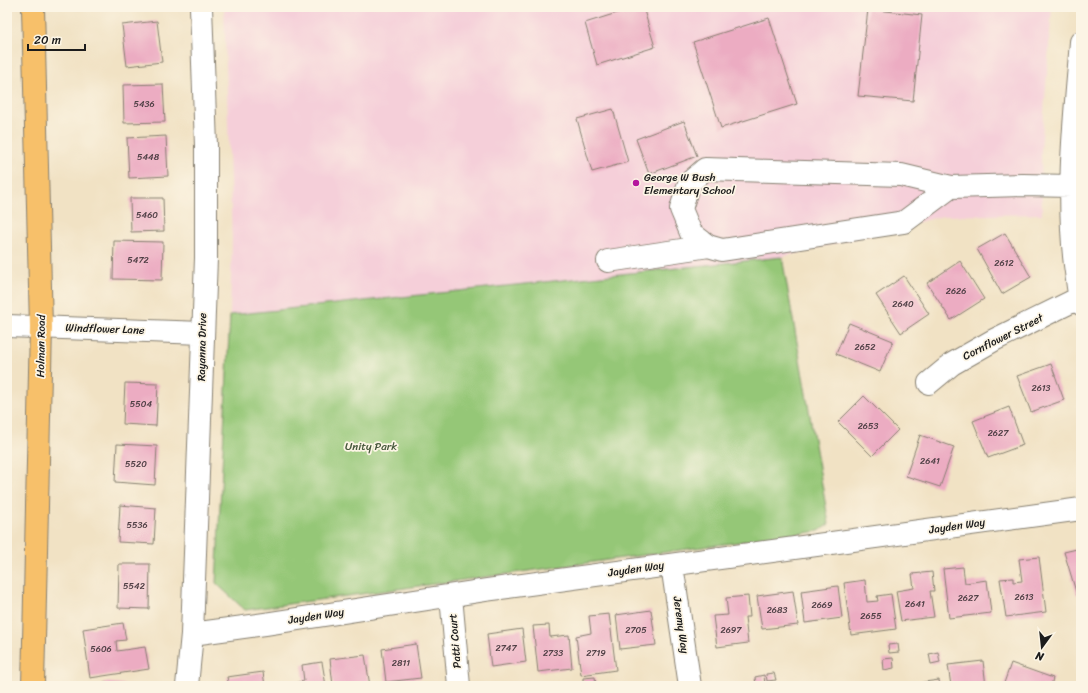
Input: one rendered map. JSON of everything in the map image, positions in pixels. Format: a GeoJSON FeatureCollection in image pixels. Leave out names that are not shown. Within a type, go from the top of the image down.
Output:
{"type":"FeatureCollection","features":[{"type":"Feature","properties":{"kind":"main road","name":"Holman Road"},"geometry":{"type":"LineString","coordinates":[[33,7],[41,327],[33,686]]}},
{"type":"Feature","properties":{"kind":"street","name":"Rayanna Drive"},"geometry":{"type":"LineString","coordinates":[[187,686],[192,634],[206,258],[206,146],[201,7]]}},
{"type":"Feature","properties":{"kind":"street"},"geometry":{"type":"LineString","coordinates":[[1080,300],[1072,240],[1071,186],[1073,136],[1081,42]]}},
{"type":"Feature","properties":{"kind":"street"},"geometry":{"type":"LineString","coordinates":[[951,187],[904,222],[722,250],[709,246],[691,233],[681,209],[689,183],[705,169],[901,175],[951,187],[1023,185],[1071,186]]}},
{"type":"Feature","properties":{"kind":"street"},"geometry":{"type":"LineString","coordinates":[[608,261],[709,246]]}},
{"type":"Feature","properties":{"kind":"street","name":"Cornflower Street"},"geometry":{"type":"LineString","coordinates":[[929,383],[952,364],[994,340],[1080,300]]}},
{"type":"Feature","properties":{"kind":"street","name":"Windflower Lane"},"geometry":{"type":"LineString","coordinates":[[7,326],[203,333]]}},
{"type":"Feature","properties":{"kind":"street","name":"Jayden Way"},"geometry":{"type":"LineString","coordinates":[[192,634],[451,596],[1081,509]]}},
{"type":"Feature","properties":{"kind":"street","name":"Jeremy Way"},"geometry":{"type":"LineString","coordinates":[[672,565],[690,686]]}},
{"type":"Feature","properties":{"kind":"street","name":"Patti Court"},"geometry":{"type":"LineString","coordinates":[[451,596],[459,686]]}},
{"type":"Feature","properties":{"kind":"shaded area","name":"George W Bush Elementary School"},"geometry":{"type":"Polygon","coordinates":[[[224,7],[1052,7],[1041,151],[1042,214],[943,216],[782,257],[230,315],[232,240],[224,7]]]}},
{"type":"Feature","properties":{"kind":"green space","name":"Unity Park"},"geometry":{"type":"Polygon","coordinates":[[[782,257],[829,524],[819,531],[245,610],[216,583],[230,315],[782,257]]]}},
{"type":"Feature","properties":{"kind":"building"},"geometry":{"type":"Polygon","coordinates":[[[636,7],[643,7],[655,47],[597,65],[585,23],[636,7]]]}},
{"type":"Feature","properties":{"kind":"building"},"geometry":{"type":"Polygon","coordinates":[[[868,9],[922,15],[913,101],[858,96],[868,9]]]}},
{"type":"Feature","properties":{"kind":"building"},"geometry":{"type":"Polygon","coordinates":[[[769,18],[797,104],[721,128],[693,42],[769,18]]]}},
{"type":"Feature","properties":{"kind":"building"},"geometry":{"type":"Polygon","coordinates":[[[157,21],[162,62],[127,66],[122,25],[157,21]]]}},
{"type":"Feature","properties":{"kind":"building"},"geometry":{"type":"Polygon","coordinates":[[[163,84],[165,122],[124,123],[123,85],[163,84]]]}},
{"type":"Feature","properties":{"kind":"building"},"geometry":{"type":"Polygon","coordinates":[[[613,109],[628,162],[592,172],[577,119],[613,109]]]}},
{"type":"Feature","properties":{"kind":"building"},"geometry":{"type":"Polygon","coordinates":[[[684,121],[697,156],[649,174],[636,139],[684,121]]]}},
{"type":"Feature","properties":{"kind":"building"},"geometry":{"type":"Polygon","coordinates":[[[166,136],[168,176],[129,178],[127,138],[166,136]]]}},
{"type":"Feature","properties":{"kind":"building"},"geometry":{"type":"Polygon","coordinates":[[[130,198],[163,198],[164,231],[131,232],[130,198]]]}},
{"type":"Feature","properties":{"kind":"building"},"geometry":{"type":"Polygon","coordinates":[[[1005,233],[1031,277],[1002,294],[977,249],[1005,233]]]}},
{"type":"Feature","properties":{"kind":"building"},"geometry":{"type":"Polygon","coordinates":[[[114,241],[163,242],[162,280],[113,279],[114,241]]]}},
{"type":"Feature","properties":{"kind":"building"},"geometry":{"type":"Polygon","coordinates":[[[960,261],[984,299],[951,320],[927,283],[960,261]]]}},
{"type":"Feature","properties":{"kind":"building"},"geometry":{"type":"Polygon","coordinates":[[[904,276],[929,314],[901,333],[876,295],[904,276]]]}},
{"type":"Feature","properties":{"kind":"building"},"geometry":{"type":"Polygon","coordinates":[[[849,323],[893,341],[880,372],[836,354],[849,323]]]}},
{"type":"Feature","properties":{"kind":"building"},"geometry":{"type":"Polygon","coordinates":[[[1051,364],[1064,400],[1031,412],[1017,376],[1051,364]]]}},
{"type":"Feature","properties":{"kind":"building"},"geometry":{"type":"Polygon","coordinates":[[[125,383],[158,384],[156,426],[123,424],[125,383]]]}},
{"type":"Feature","properties":{"kind":"building"},"geometry":{"type":"Polygon","coordinates":[[[864,396],[898,430],[872,456],[838,422],[864,396]]]}},
{"type":"Feature","properties":{"kind":"building"},"geometry":{"type":"Polygon","coordinates":[[[1009,407],[1023,445],[988,458],[973,421],[1009,407]]]}},
{"type":"Feature","properties":{"kind":"building"},"geometry":{"type":"Polygon","coordinates":[[[920,435],[954,447],[940,487],[906,476],[920,435]]]}},
{"type":"Feature","properties":{"kind":"building"},"geometry":{"type":"Polygon","coordinates":[[[117,444],[157,446],[155,485],[115,482],[117,444]]]}},
{"type":"Feature","properties":{"kind":"building"},"geometry":{"type":"Polygon","coordinates":[[[120,505],[156,508],[154,544],[118,542],[120,505]]]}},
{"type":"Feature","properties":{"kind":"building"},"geometry":{"type":"Polygon","coordinates":[[[1081,548],[1081,594],[1077,595],[1064,552],[1081,548]]]}},
{"type":"Feature","properties":{"kind":"building"},"geometry":{"type":"Polygon","coordinates":[[[1039,557],[1046,612],[1006,617],[1000,579],[1013,578],[1013,582],[1022,581],[1019,559],[1039,557]]]}},
{"type":"Feature","properties":{"kind":"building"},"geometry":{"type":"Polygon","coordinates":[[[119,564],[150,564],[149,609],[118,608],[119,564]]]}},
{"type":"Feature","properties":{"kind":"building"},"geometry":{"type":"Polygon","coordinates":[[[963,567],[965,583],[987,580],[991,613],[949,618],[943,569],[963,567]]]}},
{"type":"Feature","properties":{"kind":"building"},"geometry":{"type":"Polygon","coordinates":[[[932,572],[934,591],[930,591],[934,617],[901,621],[896,591],[914,588],[912,574],[932,572]]]}},
{"type":"Feature","properties":{"kind":"building"},"geometry":{"type":"Polygon","coordinates":[[[865,580],[867,602],[878,601],[877,596],[891,594],[896,629],[851,635],[844,583],[865,580]]]}},
{"type":"Feature","properties":{"kind":"building"},"geometry":{"type":"Polygon","coordinates":[[[838,586],[842,618],[805,623],[801,591],[838,586]]]}},
{"type":"Feature","properties":{"kind":"building"},"geometry":{"type":"Polygon","coordinates":[[[793,591],[798,625],[762,629],[757,596],[793,591]]]}},
{"type":"Feature","properties":{"kind":"building"},"geometry":{"type":"Polygon","coordinates":[[[748,596],[750,617],[745,617],[748,643],[717,647],[713,616],[728,615],[726,598],[748,596]]]}},
{"type":"Feature","properties":{"kind":"building"},"geometry":{"type":"Polygon","coordinates":[[[651,610],[656,645],[620,649],[616,615],[651,610]]]}},
{"type":"Feature","properties":{"kind":"building"},"geometry":{"type":"Polygon","coordinates":[[[609,614],[616,670],[581,675],[576,636],[591,633],[589,616],[609,614]]]}},
{"type":"Feature","properties":{"kind":"building"},"geometry":{"type":"Polygon","coordinates":[[[123,623],[126,640],[116,641],[117,651],[145,647],[149,669],[90,678],[83,629],[123,623]]]}},
{"type":"Feature","properties":{"kind":"building"},"geometry":{"type":"Polygon","coordinates":[[[549,625],[550,637],[569,635],[572,668],[538,672],[533,626],[549,625]]]}},
{"type":"Feature","properties":{"kind":"building"},"geometry":{"type":"Polygon","coordinates":[[[522,629],[526,662],[491,667],[487,634],[522,629]]]}},
{"type":"Feature","properties":{"kind":"building"},"geometry":{"type":"Polygon","coordinates":[[[416,644],[421,678],[386,682],[382,649],[416,644]]]}},
{"type":"Feature","properties":{"kind":"building"},"geometry":{"type":"Polygon","coordinates":[[[898,644],[899,652],[889,653],[888,645],[898,644]]]}},
{"type":"Feature","properties":{"kind":"building"},"geometry":{"type":"Polygon","coordinates":[[[938,652],[940,662],[931,664],[929,654],[938,652]]]}},
{"type":"Feature","properties":{"kind":"building"},"geometry":{"type":"Polygon","coordinates":[[[365,655],[370,686],[333,686],[330,659],[365,655]]]}},
{"type":"Feature","properties":{"kind":"building"},"geometry":{"type":"Polygon","coordinates":[[[893,658],[894,668],[884,670],[883,659],[893,658]]]}},
{"type":"Feature","properties":{"kind":"building"},"geometry":{"type":"Polygon","coordinates":[[[983,661],[986,686],[951,686],[948,665],[983,661]]]}},
{"type":"Feature","properties":{"kind":"building"},"geometry":{"type":"Polygon","coordinates":[[[322,662],[326,686],[278,686],[304,681],[302,665],[322,662]]]}},
{"type":"Feature","properties":{"kind":"building"},"geometry":{"type":"Polygon","coordinates":[[[1011,663],[1053,678],[1051,686],[1003,686],[1011,663]]]}},
{"type":"Feature","properties":{"kind":"building"},"geometry":{"type":"Polygon","coordinates":[[[263,672],[265,686],[229,686],[227,677],[263,672]]]}},
{"type":"Feature","properties":{"kind":"building"},"geometry":{"type":"Polygon","coordinates":[[[774,673],[776,680],[767,681],[766,674],[774,673]]]}},
{"type":"Feature","properties":{"kind":"building"},"geometry":{"type":"Polygon","coordinates":[[[764,675],[765,685],[756,686],[755,677],[764,675]]]}},
{"type":"Feature","properties":{"kind":"building"},"geometry":{"type":"Polygon","coordinates":[[[595,677],[596,686],[583,686],[583,678],[595,677]]]}},
{"type":"Feature","properties":{"kind":"building"},"geometry":{"type":"Polygon","coordinates":[[[939,680],[940,686],[903,685],[939,680]]]}},
{"type":"Feature","properties":{"kind":"building"},"geometry":{"type":"Polygon","coordinates":[[[104,682],[130,685],[130,686],[103,686],[104,682]]]}},
{"type":"Feature","properties":{"kind":"place","name":"George W Bush Elementary School"},"geometry":{"type":"Point","coordinates":[636,183]}}]}
